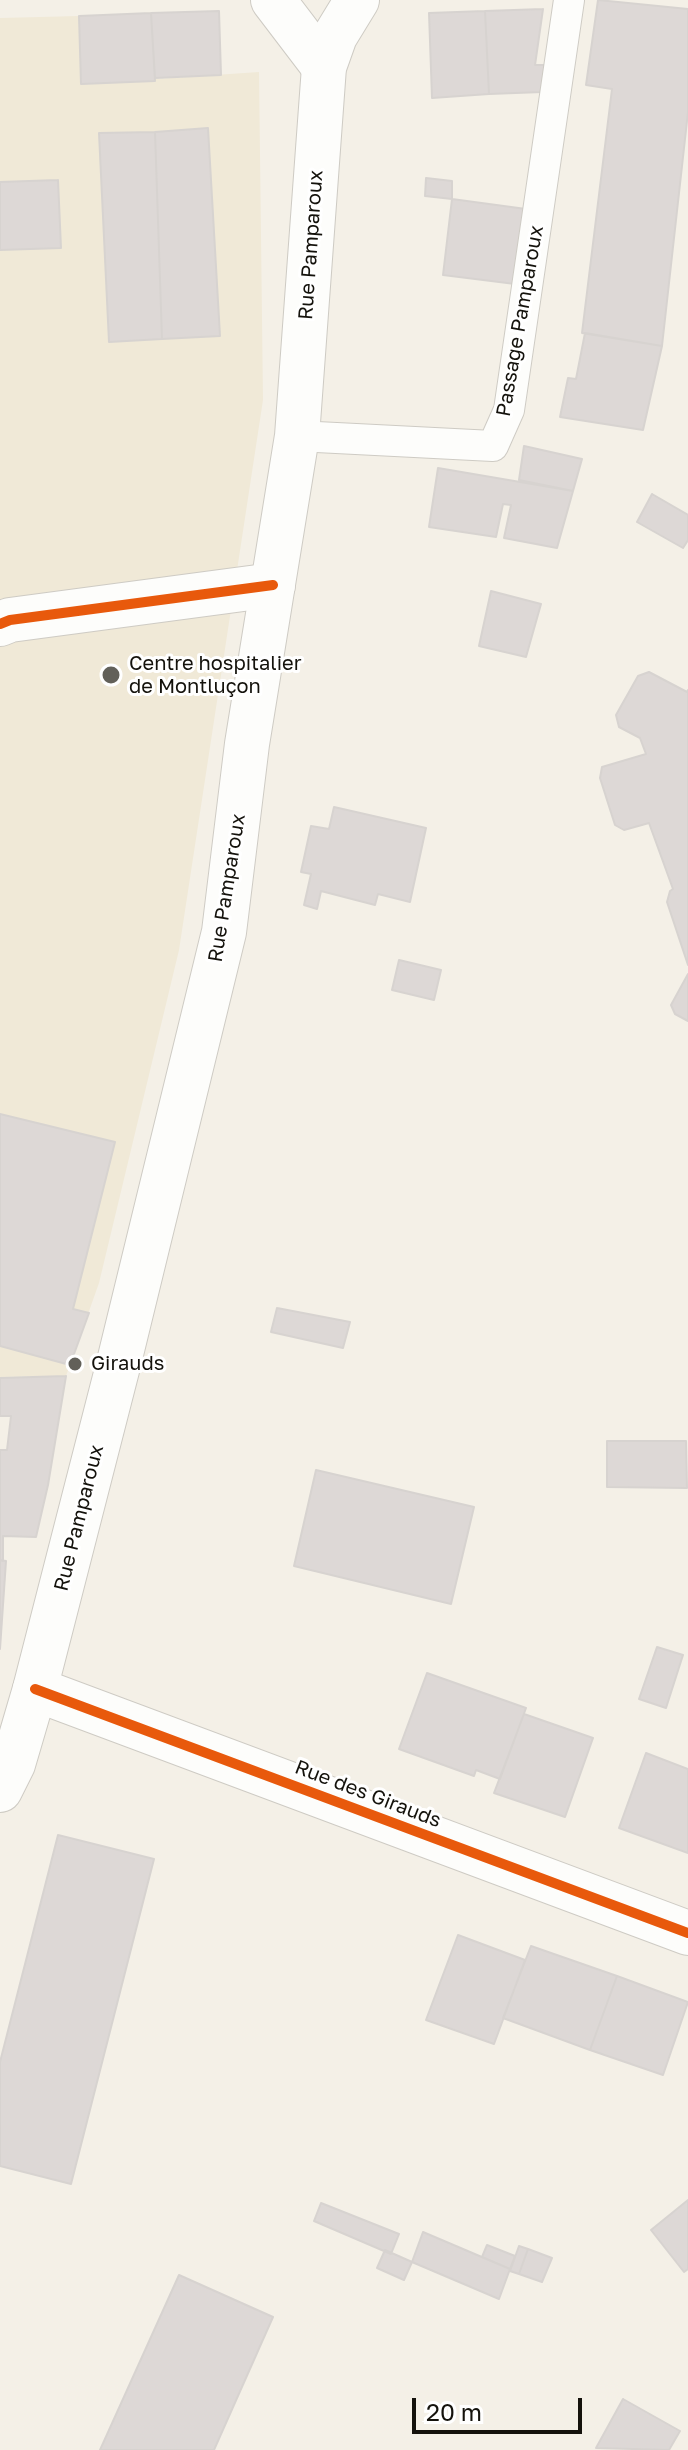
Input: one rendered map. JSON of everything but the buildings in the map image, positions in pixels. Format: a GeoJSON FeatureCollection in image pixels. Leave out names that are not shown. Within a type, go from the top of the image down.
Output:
{"type":"FeatureCollection","features":[{"type":"Feature","properties":{"kind":"main road"},"geometry":{"type":"LineString","coordinates":[[273,0],[324,67]]}},
{"type":"Feature","properties":{"kind":"main road","name":"Rue Pamparoux"},"geometry":{"type":"LineString","coordinates":[[7,1777],[35,1689],[118,1366],[224,932],[247,744],[297,436],[324,67],[335,36],[357,0]]}},
{"type":"Feature","properties":{"kind":"main road"},"geometry":{"type":"LineString","coordinates":[[0,624],[10,620],[273,585]]}},
{"type":"Feature","properties":{"kind":"main road","name":"Rue des Girauds"},"geometry":{"type":"LineString","coordinates":[[35,1689],[688,1933]]}},
{"type":"Feature","properties":{"kind":"lane","name":"Passage Pamparoux"},"geometry":{"type":"LineString","coordinates":[[297,436],[493,446],[509,410],[569,0]]}},
{"type":"Feature","properties":{"kind":"shaded area","name":"Centre hospitalier de Montluçon"},"geometry":{"type":"Polygon","coordinates":[[[79,16],[82,84],[259,72],[263,400],[179,950],[99,1283],[66,1376],[0,1377],[0,18],[79,16]]]}},
{"type":"Feature","properties":{"kind":"cycle path"},"geometry":{"type":"LineString","coordinates":[[0,624],[10,620],[273,585]]}},
{"type":"Feature","properties":{"kind":"cycle path"},"geometry":{"type":"LineString","coordinates":[[35,1689],[688,1933]]}},
{"type":"Feature","properties":{"kind":"place","name":"Centre hospitalier de Montluçon"},"geometry":{"type":"Point","coordinates":[111,675]}},
{"type":"Feature","properties":{"kind":"place","name":"Girauds"},"geometry":{"type":"Point","coordinates":[75,1364]}}]}
